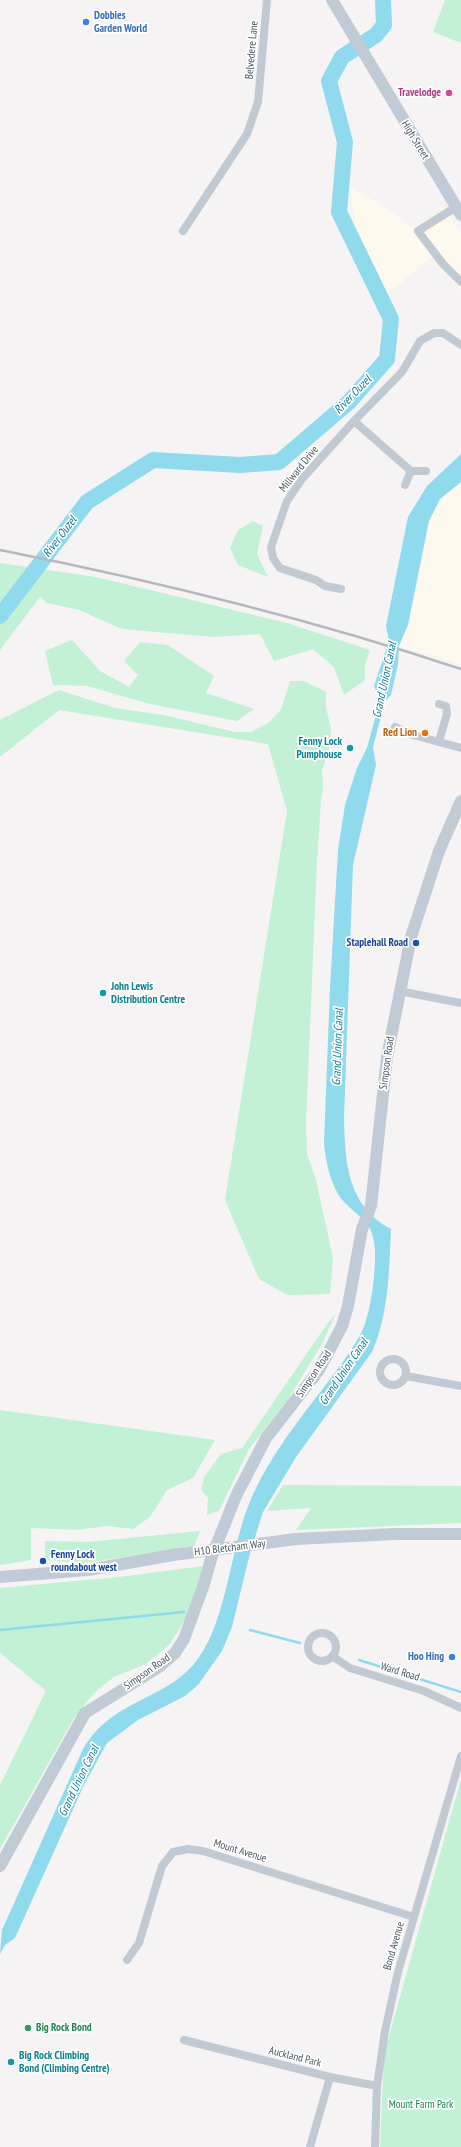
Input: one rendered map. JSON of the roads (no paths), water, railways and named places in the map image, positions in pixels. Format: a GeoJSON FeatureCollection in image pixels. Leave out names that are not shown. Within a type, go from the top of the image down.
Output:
{"type":"FeatureCollection","features":[{"type":"Feature","properties":{"kind":"street","name":"Belvedere Lane"},"geometry":{"type":"LineString","coordinates":[[182,231],[247,134],[258,102],[268,0]]}},
{"type":"Feature","properties":{"kind":"street","name":"High Street"},"geometry":{"type":"LineString","coordinates":[[332,0],[458,211]]}},
{"type":"Feature","properties":{"kind":"street"},"geometry":{"type":"LineString","coordinates":[[458,211],[418,231],[443,264],[461,282]]}},
{"type":"Feature","properties":{"kind":"street","name":"Millward Drive"},"geometry":{"type":"LineString","coordinates":[[341,589],[325,586],[316,580],[280,568],[273,558],[270,547],[287,501],[294,489],[354,421],[402,372],[415,348],[426,336],[434,333],[443,333],[461,344]]}},
{"type":"Feature","properties":{"kind":"street"},"geometry":{"type":"LineString","coordinates":[[354,421],[410,471],[426,471]]}},
{"type":"Feature","properties":{"kind":"street"},"geometry":{"type":"LineString","coordinates":[[405,485],[410,471]]}},
{"type":"Feature","properties":{"kind":"street"},"geometry":{"type":"LineString","coordinates":[[439,704],[446,706],[447,714],[439,741]]}},
{"type":"Feature","properties":{"kind":"street"},"geometry":{"type":"LineString","coordinates":[[395,727],[413,735],[461,748]]}},
{"type":"Feature","properties":{"kind":"street","name":"Simpson Road"},"geometry":{"type":"LineString","coordinates":[[0,1866],[85,1713],[159,1667],[174,1653],[184,1638],[203,1587],[212,1556],[236,1496],[266,1438],[319,1370],[342,1326],[348,1306],[362,1229],[371,1206],[387,1057],[411,937],[423,896],[439,851],[461,801]]}},
{"type":"Feature","properties":{"kind":"street"},"geometry":{"type":"LineString","coordinates":[[399,991],[461,1003]]}},
{"type":"Feature","properties":{"kind":"street"},"geometry":{"type":"LineString","coordinates":[[406,1376],[461,1386]]}},
{"type":"Feature","properties":{"kind":"street","name":"H10 Bletcham Way"},"geometry":{"type":"LineString","coordinates":[[0,1577],[88,1570],[173,1555],[296,1539],[394,1534],[461,1534]]}},
{"type":"Feature","properties":{"kind":"street","name":"Ward Road"},"geometry":{"type":"LineString","coordinates":[[332,1656],[350,1668],[424,1690],[461,1708]]}},
{"type":"Feature","properties":{"kind":"street","name":"Bond Avenue"},"geometry":{"type":"LineString","coordinates":[[375,2147],[377,2086],[385,2031],[398,1972],[461,1756]]}},
{"type":"Feature","properties":{"kind":"street","name":"Mount Avenue"},"geometry":{"type":"LineString","coordinates":[[127,1960],[139,1943],[162,1866],[173,1852],[188,1849],[203,1851],[414,1917]]}},
{"type":"Feature","properties":{"kind":"street","name":"Auckland Park"},"geometry":{"type":"LineString","coordinates":[[184,2040],[330,2077],[310,2147]]}},
{"type":"Feature","properties":{"kind":"street"},"geometry":{"type":"LineString","coordinates":[[330,2077],[377,2086]]}},
{"type":"Feature","properties":{"kind":"water","name":"Grand Union Canal"},"geometry":{"type":"Polygon","coordinates":[[[461,454],[461,482],[440,499],[429,521],[408,625],[399,646],[398,664],[391,695],[385,701],[373,747],[376,765],[353,865],[344,1118],[346,1151],[351,1181],[365,1208],[376,1219],[391,1229],[387,1292],[378,1337],[372,1352],[296,1457],[263,1512],[250,1553],[232,1627],[222,1651],[198,1685],[185,1696],[138,1720],[107,1743],[84,1785],[15,1938],[5,1945],[0,1954],[2,1930],[83,1749],[95,1733],[108,1720],[122,1710],[167,1686],[181,1676],[194,1664],[204,1649],[213,1631],[220,1611],[241,1527],[254,1492],[281,1445],[350,1352],[366,1321],[374,1280],[374,1240],[369,1226],[343,1201],[335,1188],[327,1165],[324,1143],[330,987],[338,850],[345,805],[357,768],[367,748],[380,700],[374,686],[389,641],[386,626],[408,517],[427,486],[461,454]]]}},
{"type":"Feature","properties":{"kind":"waterway","name":"River Ouzel"},"geometry":{"type":"LineString","coordinates":[[0,616],[87,502],[153,460],[240,465],[279,462],[349,402],[387,359],[391,319],[339,212],[345,142],[329,81],[342,57],[376,35],[384,25],[383,0]]}},
{"type":"Feature","properties":{"kind":"waterway"},"geometry":{"type":"LineString","coordinates":[[0,1630],[184,1612]]}},
{"type":"Feature","properties":{"kind":"waterway"},"geometry":{"type":"LineString","coordinates":[[250,1630],[300,1643]]}},
{"type":"Feature","properties":{"kind":"waterway"},"geometry":{"type":"LineString","coordinates":[[359,1660],[461,1692]]}},
{"type":"Feature","properties":{"kind":"railway"},"geometry":{"type":"LineString","coordinates":[[0,550],[232,602],[347,634],[461,669]]}},
{"type":"Feature","properties":{"kind":"place","name":"Dobbies Garden World"},"geometry":{"type":"Point","coordinates":[86,22]}},
{"type":"Feature","properties":{"kind":"place","name":"Travelodge"},"geometry":{"type":"Point","coordinates":[449,93]}},
{"type":"Feature","properties":{"kind":"place","name":"Red Lion"},"geometry":{"type":"Point","coordinates":[425,733]}},
{"type":"Feature","properties":{"kind":"place","name":"Fenny Lock Pumphouse"},"geometry":{"type":"Point","coordinates":[350,748]}},
{"type":"Feature","properties":{"kind":"place","name":"Staplehall Road"},"geometry":{"type":"Point","coordinates":[416,943]}},
{"type":"Feature","properties":{"kind":"place","name":"John Lewis Distribution Centre"},"geometry":{"type":"Point","coordinates":[103,993]}},
{"type":"Feature","properties":{"kind":"place","name":"Fenny Lock roundabout west"},"geometry":{"type":"Point","coordinates":[43,1561]}},
{"type":"Feature","properties":{"kind":"place","name":"Hoo Hing"},"geometry":{"type":"Point","coordinates":[452,1657]}},
{"type":"Feature","properties":{"kind":"place","name":"Big Rock Bond"},"geometry":{"type":"Point","coordinates":[28,2028]}},
{"type":"Feature","properties":{"kind":"place","name":"Big Rock Climbing Bond (Climbing Centre)"},"geometry":{"type":"Point","coordinates":[11,2062]}},
{"type":"Feature","properties":{"kind":"park label","name":"Mount Farm Park"},"geometry":{"type":"Point","coordinates":[421,2105]}}]}
